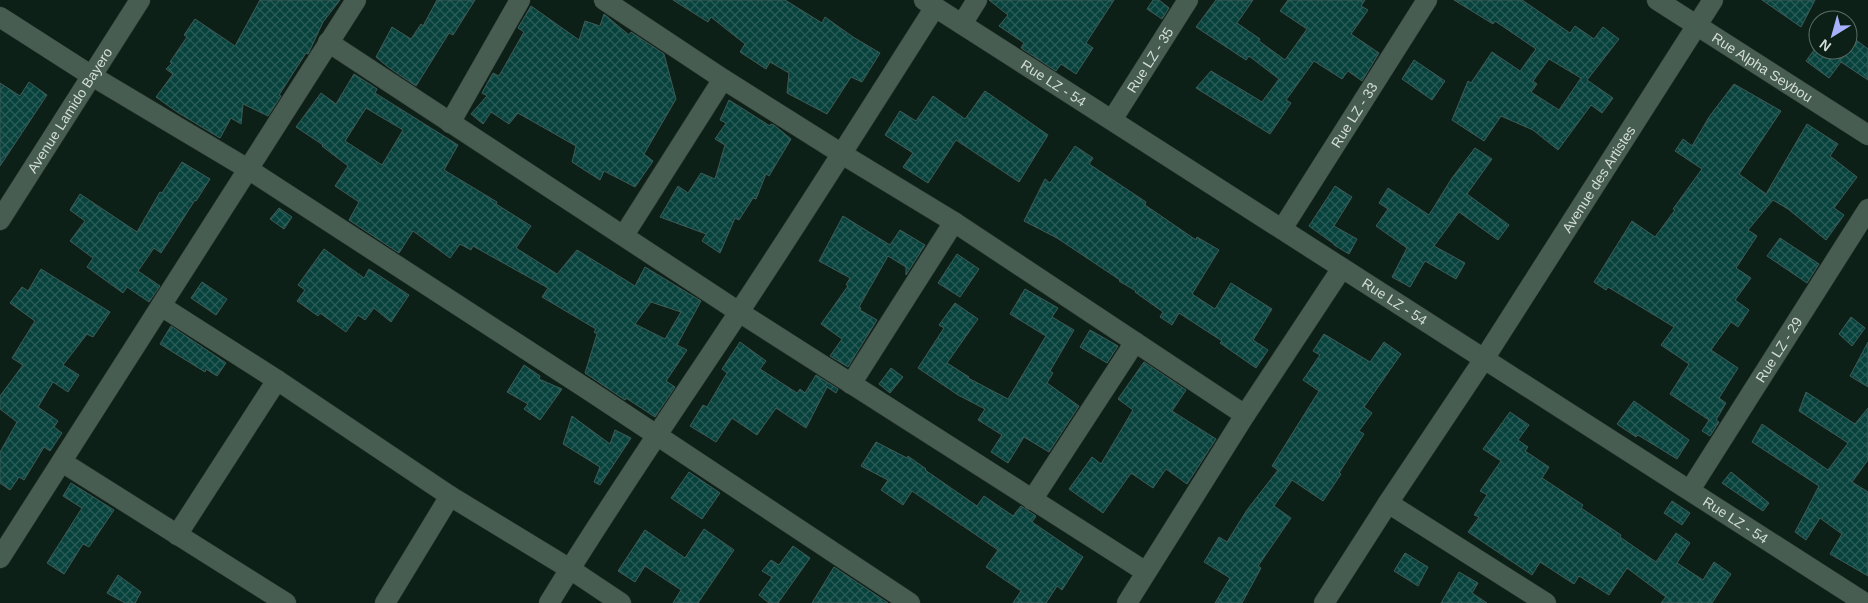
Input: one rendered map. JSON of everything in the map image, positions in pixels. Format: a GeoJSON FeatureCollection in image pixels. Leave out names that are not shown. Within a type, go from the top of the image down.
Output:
{"type":"FeatureCollection","features":[{"type":"Feature","properties":{"kind":"street","name":"Avenue Lamido Bayero"},"geometry":{"type":"LineString","coordinates":[[0,220],[140,0]]}},
{"type":"Feature","properties":{"kind":"street"},"geometry":{"type":"LineString","coordinates":[[0,558],[356,0]]}},
{"type":"Feature","properties":{"kind":"street"},"geometry":{"type":"LineString","coordinates":[[450,123],[520,0]]}},
{"type":"Feature","properties":{"kind":"street"},"geometry":{"type":"LineString","coordinates":[[604,0],[723,79],[954,222],[1245,415]]}},
{"type":"Feature","properties":{"kind":"street"},"geometry":{"type":"LineString","coordinates":[[962,24],[977,0]]}},
{"type":"Feature","properties":{"kind":"street","name":"Rue LZ - 35"},"geometry":{"type":"LineString","coordinates":[[1112,120],[1188,0]]}},
{"type":"Feature","properties":{"kind":"street","name":"Rue LZ - 33"},"geometry":{"type":"LineString","coordinates":[[1282,229],[1427,0]]}},
{"type":"Feature","properties":{"kind":"street","name":"Rue Alpha Seybou"},"geometry":{"type":"LineString","coordinates":[[1658,0],[1868,135]]}},
{"type":"Feature","properties":{"kind":"street","name":"Avenue des Artistes"},"geometry":{"type":"LineString","coordinates":[[1324,603],[1388,502],[1484,359],[1713,0]]}},
{"type":"Feature","properties":{"kind":"street"},"geometry":{"type":"LineString","coordinates":[[549,603],[656,436],[842,154],[929,3]]}},
{"type":"Feature","properties":{"kind":"street","name":"Rue LZ - 54"},"geometry":{"type":"LineString","coordinates":[[929,3],[1484,359],[1866,600]]}},
{"type":"Feature","properties":{"kind":"street"},"geometry":{"type":"LineString","coordinates":[[0,17],[92,76],[248,169],[910,603]]}},
{"type":"Feature","properties":{"kind":"street"},"geometry":{"type":"LineString","coordinates":[[328,42],[739,312],[1146,572]]}},
{"type":"Feature","properties":{"kind":"street"},"geometry":{"type":"LineString","coordinates":[[624,235],[723,79]]}},
{"type":"Feature","properties":{"kind":"street","name":"Rue LZ - 29"},"geometry":{"type":"LineString","coordinates":[[1690,490],[1868,209]]}},
{"type":"Feature","properties":{"kind":"street"},"geometry":{"type":"LineString","coordinates":[[851,384],[954,222]]}},
{"type":"Feature","properties":{"kind":"street"},"geometry":{"type":"LineString","coordinates":[[1127,603],[1245,415],[1342,268]]}},
{"type":"Feature","properties":{"kind":"street"},"geometry":{"type":"LineString","coordinates":[[161,306],[277,380],[450,496],[570,569],[621,603]]}},
{"type":"Feature","properties":{"kind":"street"},"geometry":{"type":"LineString","coordinates":[[1032,500],[1135,342]]}},
{"type":"Feature","properties":{"kind":"street"},"geometry":{"type":"LineString","coordinates":[[177,535],[277,380]]}},
{"type":"Feature","properties":{"kind":"street"},"geometry":{"type":"LineString","coordinates":[[62,462],[286,603]]}},
{"type":"Feature","properties":{"kind":"street"},"geometry":{"type":"LineString","coordinates":[[385,603],[450,496]]}},
{"type":"Feature","properties":{"kind":"street"},"geometry":{"type":"LineString","coordinates":[[1388,502],[1542,602]]}},
{"type":"Feature","properties":{"kind":"building"},"geometry":{"type":"Polygon","coordinates":[[[260,0],[340,0],[323,22],[308,54],[306,53],[268,116],[243,104],[241,124],[231,118],[220,138],[156,97],[173,74],[166,69],[172,63],[170,62],[187,37],[184,35],[195,19],[235,46],[260,0]]]}},
{"type":"Feature","properties":{"kind":"building"},"geometry":{"type":"Polygon","coordinates":[[[437,0],[475,0],[453,35],[449,33],[416,86],[376,57],[392,27],[411,39],[421,24],[423,26],[437,0]]]}},
{"type":"Feature","properties":{"kind":"building"},"geometry":{"type":"Polygon","coordinates":[[[673,0],[785,0],[822,23],[825,17],[880,53],[862,82],[851,77],[827,114],[787,93],[789,73],[770,62],[766,69],[740,52],[745,44],[711,17],[708,22],[673,0]]]}},
{"type":"Feature","properties":{"kind":"building"},"geometry":{"type":"Polygon","coordinates":[[[989,0],[1114,0],[1086,43],[1093,48],[1076,74],[1061,64],[1056,71],[1021,48],[1024,43],[999,26],[1008,15],[989,0]]]}},
{"type":"Feature","properties":{"kind":"building"},"geometry":{"type":"Polygon","coordinates":[[[1153,0],[1159,0],[1169,8],[1162,19],[1147,9],[1153,0]]]}},
{"type":"Feature","properties":{"kind":"building"},"geometry":{"type":"Polygon","coordinates":[[[1216,0],[1253,0],[1237,23],[1285,60],[1307,29],[1280,11],[1288,0],[1365,0],[1361,6],[1368,10],[1351,34],[1379,53],[1362,81],[1348,71],[1342,79],[1314,61],[1286,100],[1291,103],[1270,134],[1196,88],[1211,71],[1262,102],[1279,79],[1249,56],[1246,60],[1196,27],[1216,0]]]}},
{"type":"Feature","properties":{"kind":"building"},"geometry":{"type":"Polygon","coordinates":[[[1454,0],[1522,0],[1570,33],[1575,26],[1594,39],[1603,27],[1619,39],[1587,80],[1613,98],[1602,113],[1591,105],[1558,150],[1533,130],[1501,116],[1484,141],[1452,120],[1468,81],[1471,83],[1492,52],[1520,71],[1536,49],[1495,21],[1493,24],[1454,0]],[[1549,59],[1533,81],[1537,84],[1531,92],[1559,110],[1581,78],[1549,59]]]}},
{"type":"Feature","properties":{"kind":"building"},"geometry":{"type":"Polygon","coordinates":[[[1762,0],[1815,0],[1808,10],[1801,27],[1762,0]]]}},
{"type":"Feature","properties":{"kind":"building"},"geometry":{"type":"Polygon","coordinates":[[[531,6],[579,40],[585,21],[600,26],[604,14],[629,35],[631,32],[664,54],[676,99],[644,154],[653,161],[635,187],[604,171],[600,180],[572,162],[576,146],[518,113],[509,124],[491,112],[483,124],[471,114],[487,96],[482,93],[493,73],[499,76],[524,32],[518,28],[531,6]]]}},
{"type":"Feature","properties":{"kind":"building"},"geometry":{"type":"Polygon","coordinates":[[[1858,42],[1868,49],[1868,80],[1841,62],[1829,78],[1806,61],[1808,58],[1808,60],[1858,60],[1858,42]]]}},
{"type":"Feature","properties":{"kind":"building"},"geometry":{"type":"Polygon","coordinates":[[[1414,60],[1445,81],[1432,100],[1402,79],[1414,60]]]}},
{"type":"Feature","properties":{"kind":"building"},"geometry":{"type":"Polygon","coordinates":[[[354,74],[377,89],[375,93],[458,145],[444,170],[497,202],[496,204],[531,226],[516,248],[557,274],[577,250],[635,286],[645,267],[701,301],[677,345],[687,350],[666,381],[675,387],[655,417],[626,398],[625,400],[585,373],[597,334],[594,332],[596,329],[542,297],[548,288],[473,246],[471,250],[460,244],[450,258],[413,231],[399,253],[349,220],[359,202],[335,186],[348,166],[323,145],[296,127],[321,93],[336,104],[354,74]],[[366,108],[345,141],[382,165],[403,130],[366,108]],[[651,302],[635,324],[665,339],[681,312],[651,302]]]}},
{"type":"Feature","properties":{"kind":"building"},"geometry":{"type":"Polygon","coordinates":[[[29,82],[47,95],[0,166],[0,83],[20,96],[29,82]]]}},
{"type":"Feature","properties":{"kind":"building"},"geometry":{"type":"Polygon","coordinates":[[[1734,84],[1781,111],[1739,174],[1766,194],[1807,124],[1838,144],[1830,156],[1857,177],[1834,208],[1844,215],[1826,240],[1788,209],[1773,200],[1748,230],[1757,236],[1736,268],[1751,278],[1735,300],[1749,310],[1738,327],[1731,322],[1711,350],[1738,368],[1719,398],[1726,403],[1716,420],[1719,422],[1710,436],[1702,431],[1709,420],[1670,394],[1689,364],[1661,345],[1674,327],[1608,287],[1606,290],[1594,282],[1632,221],[1655,237],[1675,210],[1673,209],[1702,169],[1675,151],[1683,139],[1692,146],[1709,117],[1734,84]]]}},
{"type":"Feature","properties":{"kind":"building"},"geometry":{"type":"Polygon","coordinates":[[[985,91],[1048,135],[1019,182],[956,140],[928,183],[903,167],[913,153],[885,135],[900,111],[916,121],[933,96],[965,119],[985,91]]]}},
{"type":"Feature","properties":{"kind":"building"},"geometry":{"type":"Polygon","coordinates":[[[729,100],[770,126],[771,124],[774,125],[791,139],[769,176],[766,174],[756,199],[753,198],[739,220],[735,218],[720,253],[702,241],[706,234],[660,217],[678,186],[688,193],[701,173],[715,179],[725,145],[715,139],[726,123],[720,120],[729,100]]]}},
{"type":"Feature","properties":{"kind":"building"},"geometry":{"type":"Polygon","coordinates":[[[1075,146],[1093,158],[1089,164],[1146,202],[1145,205],[1196,240],[1197,237],[1219,250],[1192,294],[1215,309],[1231,283],[1272,309],[1253,340],[1268,350],[1256,368],[1220,343],[1222,341],[1179,313],[1172,325],[1160,317],[1163,312],[1136,291],[1057,238],[1024,221],[1045,179],[1050,183],[1075,146]]]}},
{"type":"Feature","properties":{"kind":"building"},"geometry":{"type":"Polygon","coordinates":[[[1475,148],[1492,159],[1467,194],[1509,225],[1498,240],[1459,212],[1434,246],[1465,263],[1456,279],[1425,261],[1410,287],[1392,277],[1407,248],[1376,226],[1388,209],[1379,203],[1388,188],[1429,215],[1452,178],[1475,148]]]}},
{"type":"Feature","properties":{"kind":"building"},"geometry":{"type":"Polygon","coordinates":[[[182,162],[210,179],[161,253],[154,248],[138,271],[160,286],[149,302],[127,287],[123,293],[87,267],[93,258],[70,241],[85,221],[70,210],[80,194],[137,232],[160,192],[162,193],[182,162]]]}},
{"type":"Feature","properties":{"kind":"building"},"geometry":{"type":"Polygon","coordinates":[[[1335,186],[1352,197],[1334,226],[1357,239],[1349,254],[1309,226],[1335,186]]]}},
{"type":"Feature","properties":{"kind":"building"},"geometry":{"type":"Polygon","coordinates":[[[279,208],[292,217],[284,229],[270,219],[279,208]]]}},
{"type":"Feature","properties":{"kind":"building"},"geometry":{"type":"Polygon","coordinates":[[[843,216],[890,245],[900,230],[925,245],[906,275],[906,267],[888,256],[859,307],[861,308],[860,310],[877,320],[848,367],[830,356],[842,339],[821,324],[848,286],[846,285],[850,278],[819,261],[843,216]]]}},
{"type":"Feature","properties":{"kind":"building"},"geometry":{"type":"Polygon","coordinates":[[[1780,238],[1819,264],[1807,283],[1767,256],[1780,238]]]}},
{"type":"Feature","properties":{"kind":"building"},"geometry":{"type":"Polygon","coordinates":[[[324,249],[364,278],[369,269],[409,295],[391,322],[374,308],[365,320],[358,315],[346,332],[320,313],[318,316],[297,301],[305,290],[298,285],[324,249]]]}},
{"type":"Feature","properties":{"kind":"building"},"geometry":{"type":"Polygon","coordinates":[[[957,254],[979,269],[960,297],[938,283],[957,254]]]}},
{"type":"Feature","properties":{"kind":"building"},"geometry":{"type":"Polygon","coordinates":[[[41,269],[110,312],[93,337],[87,334],[63,365],[79,375],[68,392],[53,382],[38,407],[58,421],[54,427],[62,433],[50,451],[44,447],[24,480],[19,477],[10,490],[0,483],[0,452],[17,422],[0,409],[0,396],[23,365],[12,358],[35,321],[10,303],[22,287],[28,291],[41,269]]]}},
{"type":"Feature","properties":{"kind":"building"},"geometry":{"type":"Polygon","coordinates":[[[202,282],[227,299],[216,315],[191,298],[202,282]]]}},
{"type":"Feature","properties":{"kind":"building"},"geometry":{"type":"Polygon","coordinates":[[[1025,289],[1058,308],[1052,317],[1074,330],[1050,371],[1053,373],[1047,383],[1079,406],[1049,452],[1024,437],[1008,463],[991,452],[1002,435],[978,420],[985,409],[958,395],[918,368],[944,328],[939,325],[955,303],[978,319],[947,363],[968,378],[1008,399],[1046,336],[1010,314],[1025,289]]]}},
{"type":"Feature","properties":{"kind":"building"},"geometry":{"type":"Polygon","coordinates":[[[1851,317],[1865,328],[1852,346],[1839,334],[1851,317]]]}},
{"type":"Feature","properties":{"kind":"building"},"geometry":{"type":"Polygon","coordinates":[[[171,326],[226,363],[217,376],[206,369],[205,372],[160,344],[171,326]]]}},
{"type":"Feature","properties":{"kind":"building"},"geometry":{"type":"Polygon","coordinates":[[[1090,330],[1118,346],[1107,363],[1080,347],[1090,330]]]}},
{"type":"Feature","properties":{"kind":"building"},"geometry":{"type":"Polygon","coordinates":[[[1324,334],[1370,362],[1384,342],[1401,354],[1364,407],[1372,413],[1359,431],[1364,434],[1323,501],[1292,480],[1274,506],[1291,518],[1258,566],[1261,568],[1242,603],[1215,603],[1230,578],[1204,562],[1219,537],[1227,542],[1247,510],[1278,470],[1272,466],[1319,391],[1303,380],[1320,355],[1313,351],[1324,334]]]}},
{"type":"Feature","properties":{"kind":"building"},"geometry":{"type":"Polygon","coordinates":[[[740,342],[766,361],[760,369],[797,393],[800,389],[805,393],[816,375],[838,389],[836,393],[827,387],[806,428],[776,408],[757,435],[732,418],[716,442],[690,426],[703,405],[707,407],[727,373],[722,369],[740,342]]]}},
{"type":"Feature","properties":{"kind":"building"},"geometry":{"type":"Polygon","coordinates":[[[1868,342],[1868,387],[1850,376],[1868,342]]]}},
{"type":"Feature","properties":{"kind":"building"},"geometry":{"type":"Polygon","coordinates":[[[1144,362],[1186,390],[1172,411],[1216,439],[1187,484],[1166,469],[1153,488],[1131,473],[1103,513],[1069,489],[1092,457],[1101,464],[1133,410],[1118,399],[1144,362]]]}},
{"type":"Feature","properties":{"kind":"building"},"geometry":{"type":"Polygon","coordinates":[[[524,365],[540,376],[539,379],[562,389],[540,420],[524,409],[528,404],[507,392],[524,365]]]}},
{"type":"Feature","properties":{"kind":"building"},"geometry":{"type":"Polygon","coordinates":[[[891,368],[903,377],[890,393],[879,384],[891,368]]]}},
{"type":"Feature","properties":{"kind":"building"},"geometry":{"type":"Polygon","coordinates":[[[1806,392],[1855,424],[1868,408],[1868,460],[1852,482],[1868,492],[1868,576],[1830,554],[1842,534],[1820,518],[1806,540],[1795,532],[1819,486],[1752,442],[1762,424],[1828,470],[1848,443],[1799,411],[1806,392]]]}},
{"type":"Feature","properties":{"kind":"building"},"geometry":{"type":"Polygon","coordinates":[[[1634,401],[1689,440],[1677,459],[1638,435],[1636,437],[1617,424],[1634,401]]]}},
{"type":"Feature","properties":{"kind":"building"},"geometry":{"type":"Polygon","coordinates":[[[1510,412],[1529,425],[1518,440],[1528,447],[1525,451],[1549,467],[1542,478],[1583,505],[1581,508],[1621,535],[1620,537],[1656,562],[1676,533],[1690,543],[1677,563],[1703,580],[1714,562],[1731,574],[1712,603],[1661,603],[1666,597],[1627,568],[1609,595],[1579,576],[1574,584],[1540,562],[1532,575],[1468,532],[1479,517],[1474,515],[1487,495],[1480,491],[1501,461],[1483,449],[1510,412]]]}},
{"type":"Feature","properties":{"kind":"building"},"geometry":{"type":"Polygon","coordinates":[[[572,416],[610,444],[615,430],[631,438],[600,485],[594,482],[600,467],[563,444],[572,416]]]}},
{"type":"Feature","properties":{"kind":"building"},"geometry":{"type":"Polygon","coordinates":[[[876,442],[907,458],[908,456],[977,506],[984,496],[1013,516],[1021,506],[1036,516],[1032,522],[1083,557],[1062,590],[1057,586],[1046,603],[1013,603],[1021,591],[986,567],[998,550],[912,491],[903,505],[881,490],[888,480],[861,466],[876,442]]]}},
{"type":"Feature","properties":{"kind":"building"},"geometry":{"type":"Polygon","coordinates":[[[689,472],[720,493],[702,519],[671,498],[689,472]]]}},
{"type":"Feature","properties":{"kind":"building"},"geometry":{"type":"Polygon","coordinates":[[[1731,472],[1769,503],[1763,511],[1722,483],[1731,472]]]}},
{"type":"Feature","properties":{"kind":"building"},"geometry":{"type":"Polygon","coordinates":[[[71,483],[114,510],[89,547],[83,544],[64,574],[47,563],[82,508],[63,496],[71,483]]]}},
{"type":"Feature","properties":{"kind":"building"},"geometry":{"type":"Polygon","coordinates":[[[1672,501],[1690,513],[1682,525],[1664,513],[1672,501]]]}},
{"type":"Feature","properties":{"kind":"building"},"geometry":{"type":"Polygon","coordinates":[[[704,529],[734,550],[698,603],[673,603],[681,590],[645,566],[635,582],[618,571],[645,530],[685,558],[704,529]]]}},
{"type":"Feature","properties":{"kind":"building"},"geometry":{"type":"Polygon","coordinates":[[[793,546],[810,558],[778,603],[769,603],[759,595],[772,577],[762,571],[771,560],[779,565],[793,546]]]}},
{"type":"Feature","properties":{"kind":"building"},"geometry":{"type":"Polygon","coordinates":[[[1405,553],[1428,567],[1418,586],[1394,571],[1405,553]]]}},
{"type":"Feature","properties":{"kind":"building"},"geometry":{"type":"Polygon","coordinates":[[[834,567],[888,603],[812,603],[834,567]]]}},
{"type":"Feature","properties":{"kind":"building"},"geometry":{"type":"Polygon","coordinates":[[[1459,572],[1478,583],[1472,593],[1487,603],[1441,603],[1459,572]]]}},
{"type":"Feature","properties":{"kind":"building"},"geometry":{"type":"Polygon","coordinates":[[[118,575],[141,592],[135,603],[125,603],[107,593],[118,575]]]}}]}
